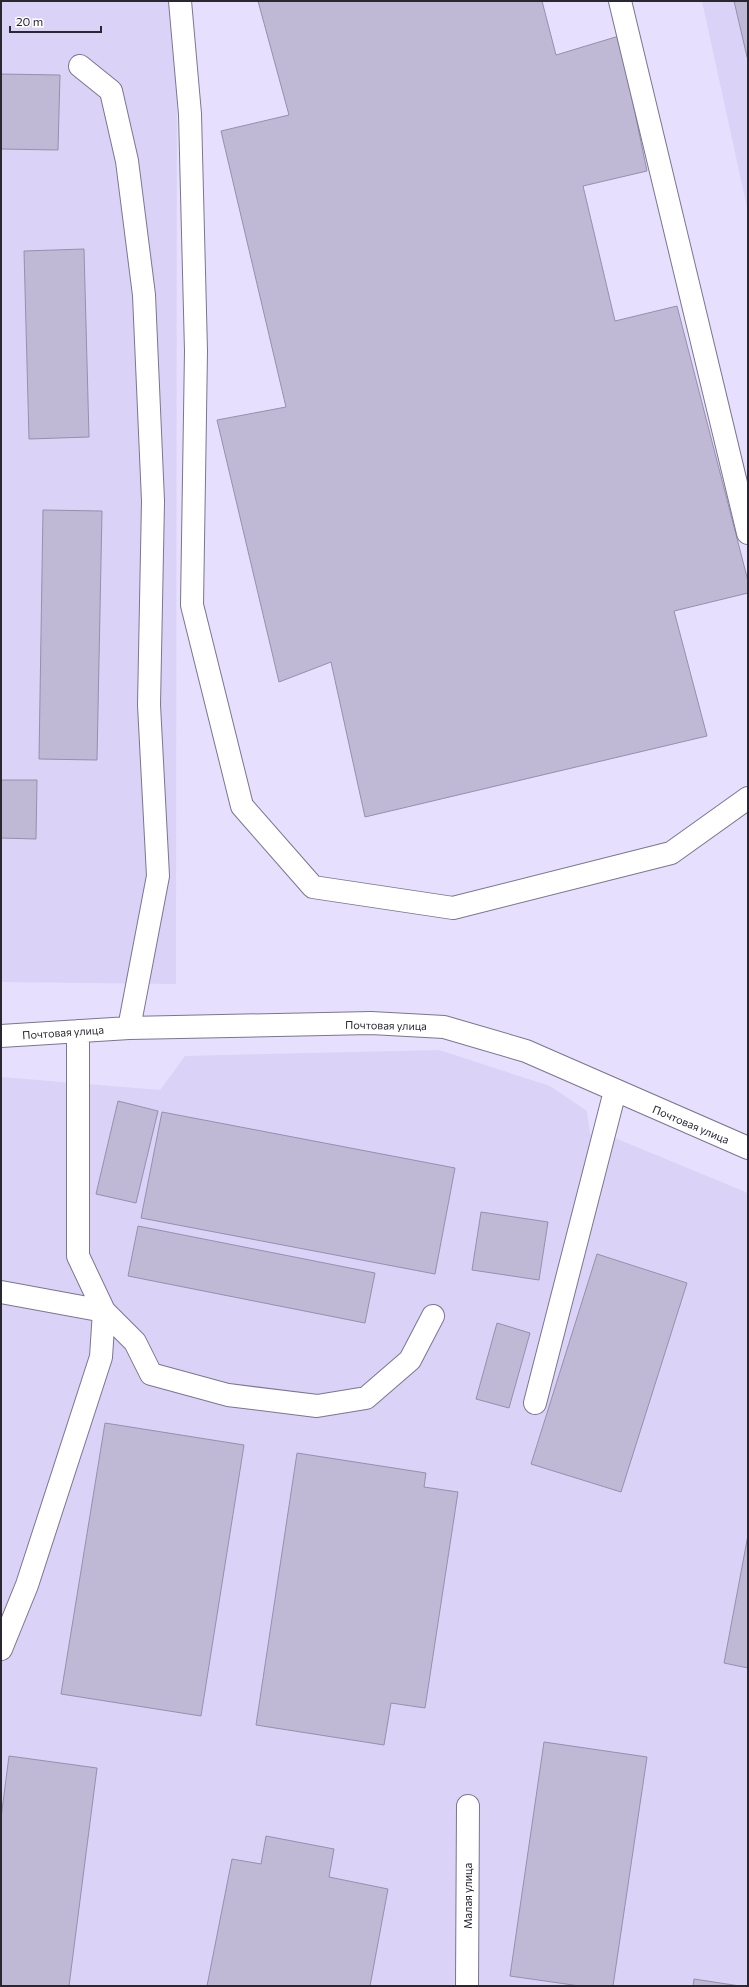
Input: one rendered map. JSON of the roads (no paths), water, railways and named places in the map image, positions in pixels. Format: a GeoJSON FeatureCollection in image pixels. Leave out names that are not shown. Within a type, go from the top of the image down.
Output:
{"type":"FeatureCollection","features":[{"type":"Feature","properties":{"kind":"street"},"geometry":{"type":"LineString","coordinates":[[180,1],[190,114],[196,351],[192,605],[242,806],[313,887],[453,908],[671,854],[748,798]]}},
{"type":"Feature","properties":{"kind":"street"},"geometry":{"type":"LineString","coordinates":[[620,1],[748,533]]}},
{"type":"Feature","properties":{"kind":"street"},"geometry":{"type":"LineString","coordinates":[[80,66],[111,91],[127,161],[144,295],[153,501],[149,705],[158,876],[129,1028]]}},
{"type":"Feature","properties":{"kind":"street","name":"Почтовая улица"},"geometry":{"type":"LineString","coordinates":[[1,1036],[129,1028],[371,1023],[444,1026],[526,1051],[748,1148]]}},
{"type":"Feature","properties":{"kind":"street"},"geometry":{"type":"LineString","coordinates":[[78,1031],[78,1256],[104,1311],[135,1342],[151,1374],[228,1395],[316,1406],[366,1398],[410,1360],[433,1316]]}},
{"type":"Feature","properties":{"kind":"street"},"geometry":{"type":"LineString","coordinates":[[535,1403],[615,1091]]}},
{"type":"Feature","properties":{"kind":"street"},"geometry":{"type":"LineString","coordinates":[[1,1292],[104,1311]]}},
{"type":"Feature","properties":{"kind":"street"},"geometry":{"type":"LineString","coordinates":[[1,1649],[27,1585],[101,1357],[104,1311]]}},
{"type":"Feature","properties":{"kind":"street","name":"Малая улица"},"geometry":{"type":"LineString","coordinates":[[467,1986],[468,1806]]}}]}
